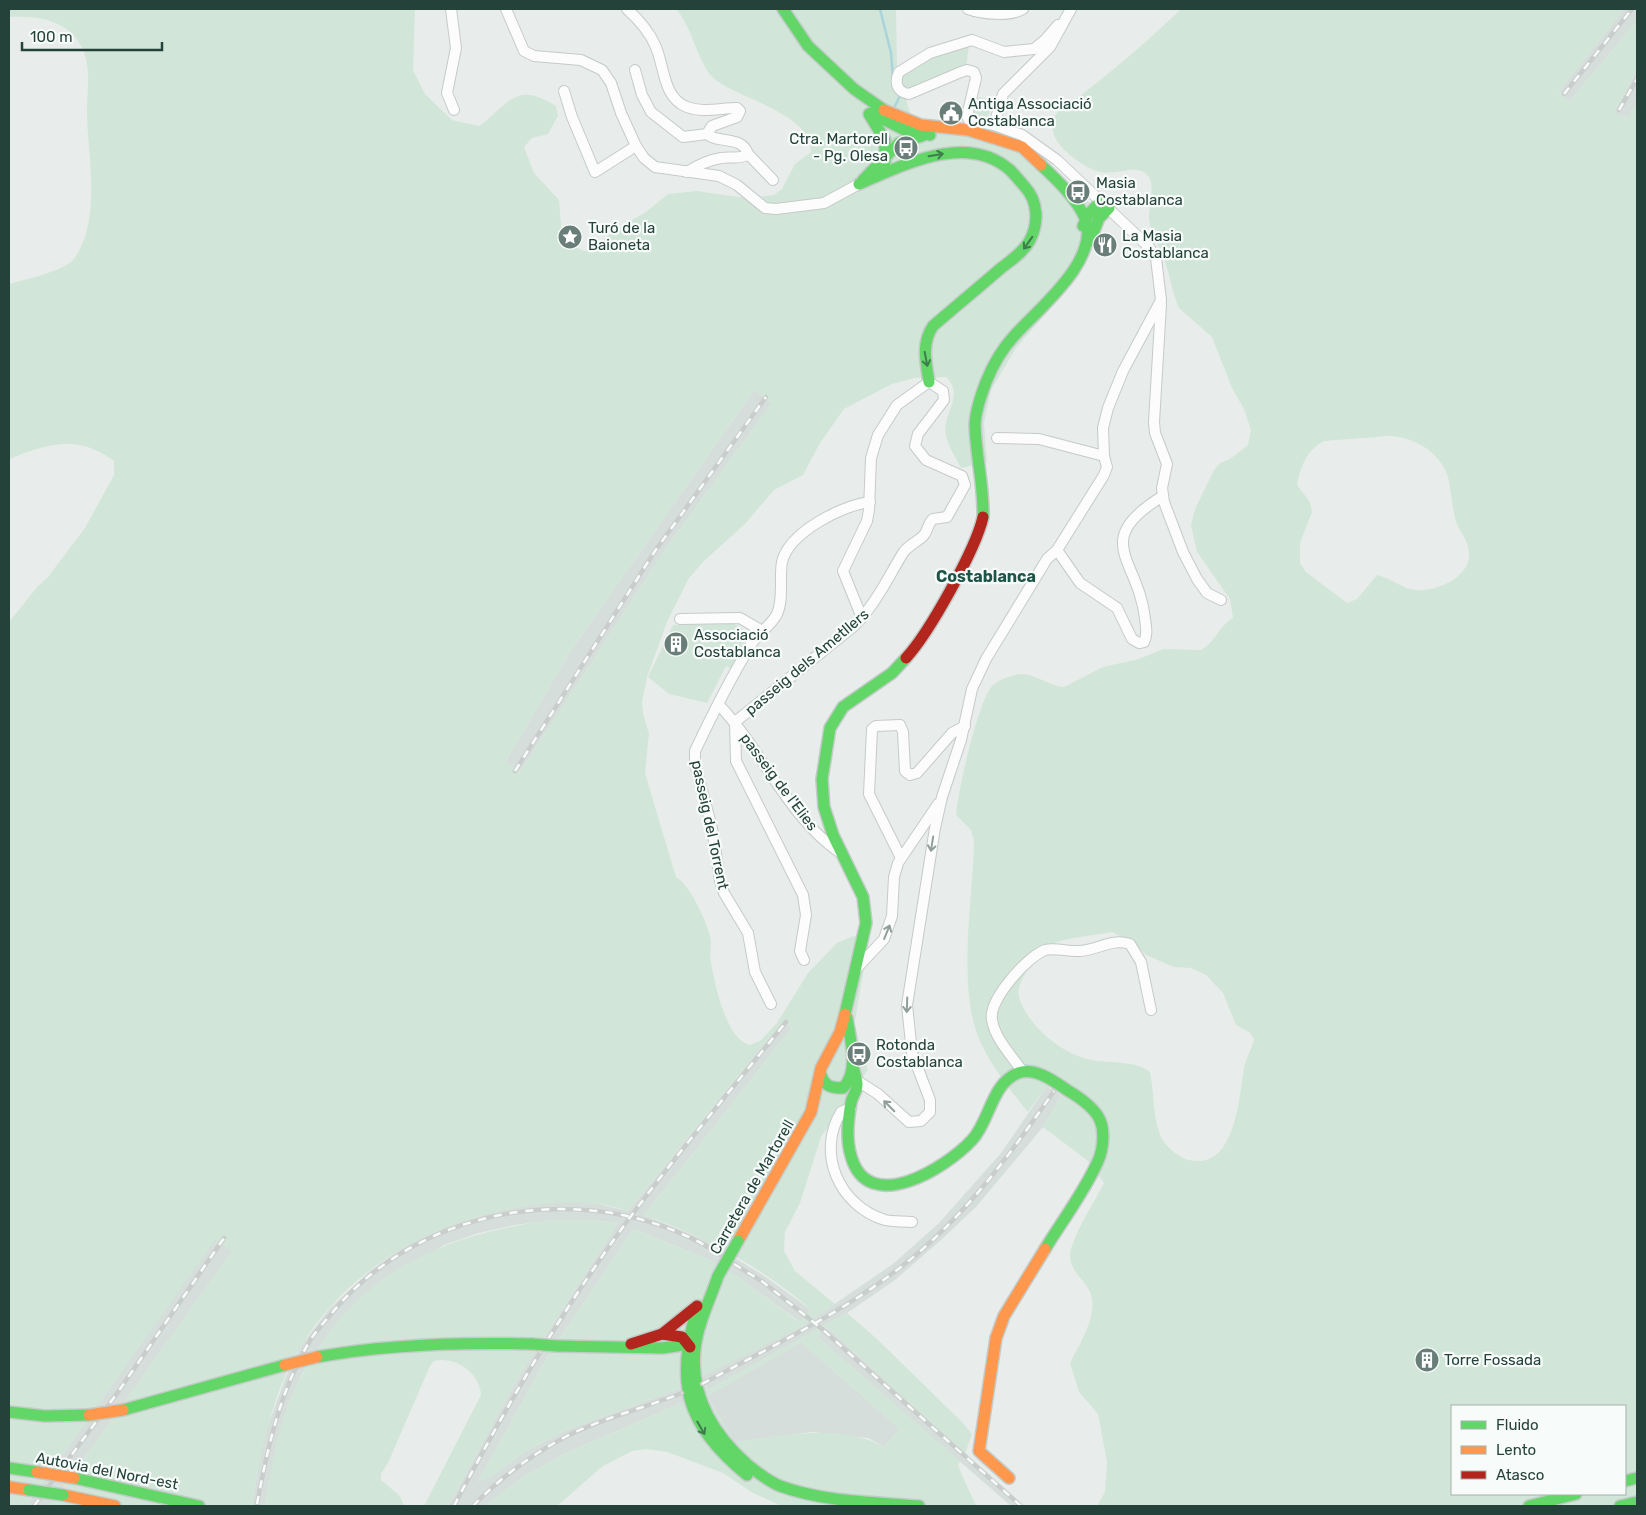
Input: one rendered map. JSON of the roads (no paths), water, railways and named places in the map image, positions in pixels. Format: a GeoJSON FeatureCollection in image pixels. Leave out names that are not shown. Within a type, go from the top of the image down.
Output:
{"type":"FeatureCollection","features":[{"type":"Feature","properties":{"kind":"main road"},"geometry":{"type":"LineString","coordinates":[[783,9],[817,62],[849,97],[867,110],[898,127],[927,135]]}},
{"type":"Feature","properties":{"kind":"main road"},"geometry":{"type":"LineString","coordinates":[[808,46],[850,85],[883,110],[898,127],[899,143]]}},
{"type":"Feature","properties":{"kind":"main road"},"geometry":{"type":"LineString","coordinates":[[867,110],[885,140],[884,160],[891,171]]}},
{"type":"Feature","properties":{"kind":"main road"},"geometry":{"type":"LineString","coordinates":[[883,110],[921,125]]}},
{"type":"Feature","properties":{"kind":"main road"},"geometry":{"type":"LineString","coordinates":[[885,140],[898,127],[921,125],[968,130],[1022,147],[1071,196],[1086,219],[1088,236],[1083,253]]}},
{"type":"Feature","properties":{"kind":"main road"},"geometry":{"type":"LineString","coordinates":[[859,184],[899,143],[912,137],[982,134]]}},
{"type":"Feature","properties":{"kind":"main road"},"geometry":{"type":"LineString","coordinates":[[1006,142],[1060,197],[1086,219],[1099,218]]}},
{"type":"Feature","properties":{"kind":"main road"},"geometry":{"type":"LineString","coordinates":[[859,184],[931,155],[958,152],[977,153],[994,159],[1014,174],[1026,187],[1035,204],[1034,232],[1026,247],[933,326],[926,335],[923,346],[929,382]]}},
{"type":"Feature","properties":{"kind":"main road"},"geometry":{"type":"LineString","coordinates":[[1060,197],[1077,224],[1077,241]]}},
{"type":"Feature","properties":{"kind":"main road"},"geometry":{"type":"LineString","coordinates":[[1035,314],[1063,286],[1083,253],[1105,204]]}},
{"type":"Feature","properties":{"kind":"main road"},"geometry":{"type":"LineString","coordinates":[[811,1112],[821,1075],[821,1068],[840,1032],[847,1007],[863,942],[866,913],[860,890],[827,821],[824,807],[822,780],[830,728],[843,707],[892,673],[915,648],[938,612],[971,549],[981,525],[985,504],[976,441],[975,420],[979,400],[1003,350],[1035,314],[1062,275],[1086,219],[1105,204]]}},
{"type":"Feature","properties":{"kind":"main road"},"geometry":{"type":"LineString","coordinates":[[847,1007],[854,1071],[858,1084],[851,1105],[849,1145],[854,1163],[866,1177],[882,1185],[893,1186],[917,1178],[965,1147],[974,1139],[1003,1085],[1008,1079],[1023,1072],[1031,1072],[1044,1077],[1087,1104],[1100,1121],[1103,1137],[1098,1161],[1007,1312],[996,1338],[979,1446],[982,1455],[1009,1478]]}},
{"type":"Feature","properties":{"kind":"main road"},"geometry":{"type":"LineString","coordinates":[[827,1059],[839,1055],[854,1071]]}},
{"type":"Feature","properties":{"kind":"main road"},"geometry":{"type":"LineString","coordinates":[[811,1112],[837,1089],[848,1084],[854,1071]]}},
{"type":"Feature","properties":{"kind":"main road"},"geometry":{"type":"LineString","coordinates":[[821,1075],[824,1083],[837,1089],[851,1105]]}},
{"type":"Feature","properties":{"kind":"main road","name":"Carretera de Martorell"},"geometry":{"type":"LineString","coordinates":[[718,1276],[811,1112]]}},
{"type":"Feature","properties":{"kind":"main road"},"geometry":{"type":"LineString","coordinates":[[626,1346],[662,1334],[699,1303],[718,1276]]}},
{"type":"Feature","properties":{"kind":"main road"},"geometry":{"type":"LineString","coordinates":[[706,1416],[694,1372],[695,1348],[702,1319],[718,1276]]}},
{"type":"Feature","properties":{"kind":"main road"},"geometry":{"type":"LineString","coordinates":[[699,1303],[687,1341],[684,1365],[692,1409],[706,1436],[729,1462],[748,1475],[800,1491],[919,1506]]}},
{"type":"Feature","properties":{"kind":"main road"},"geometry":{"type":"LineString","coordinates":[[9,1412],[45,1416],[89,1415],[123,1410],[285,1365],[367,1348],[429,1342],[663,1348],[683,1345],[702,1319]]}},
{"type":"Feature","properties":{"kind":"main road"},"geometry":{"type":"LineString","coordinates":[[662,1334],[677,1336],[687,1341],[690,1352],[691,1384],[696,1402],[731,1451],[768,1481]]}},
{"type":"Feature","properties":{"kind":"main road"},"geometry":{"type":"LineString","coordinates":[[663,1348],[679,1357],[684,1365]]}},
{"type":"Feature","properties":{"kind":"main road","name":"Autovia del Nord-est"},"geometry":{"type":"LineString","coordinates":[[9,1468],[74,1478],[199,1506]]}},
{"type":"Feature","properties":{"kind":"main road"},"geometry":{"type":"LineString","coordinates":[[9,1487],[63,1495],[115,1506]]}},
{"type":"Feature","properties":{"kind":"main road"},"geometry":{"type":"LineString","coordinates":[[1529,1506],[1572,1495]]}},
{"type":"Feature","properties":{"kind":"main road"},"geometry":{"type":"LineString","coordinates":[[1620,1506],[1637,1502]]}},
{"type":"Feature","properties":{"kind":"street"},"geometry":{"type":"LineString","coordinates":[[451,9],[456,48],[448,93],[454,110]]}},
{"type":"Feature","properties":{"kind":"street"},"geometry":{"type":"LineString","coordinates":[[506,9],[524,51],[534,56],[581,60],[602,70],[611,83],[621,113],[636,146],[644,158],[655,167],[686,173],[719,176],[737,185],[764,208],[776,209],[824,203],[859,184]]}},
{"type":"Feature","properties":{"kind":"street"},"geometry":{"type":"LineString","coordinates":[[627,9],[651,36],[660,57],[667,87],[679,103],[697,109],[737,108],[740,111],[737,117],[712,126],[707,134]]}},
{"type":"Feature","properties":{"kind":"street"},"geometry":{"type":"LineString","coordinates":[[968,9],[987,12],[1017,12],[1022,9]]}},
{"type":"Feature","properties":{"kind":"street"},"geometry":{"type":"LineString","coordinates":[[994,125],[1003,94],[1050,47],[1070,10]]}},
{"type":"Feature","properties":{"kind":"street"},"geometry":{"type":"LineString","coordinates":[[1070,10],[1044,41],[1034,49],[1004,52],[972,40],[930,54],[899,72],[897,85],[900,90],[909,94],[961,72],[972,71],[976,78],[967,118],[1022,135],[1039,146],[1105,204],[1149,247],[1156,258],[1161,300],[1154,422],[1155,433],[1167,464],[1162,496],[1183,552],[1197,579],[1208,593],[1221,600]]}},
{"type":"Feature","properties":{"kind":"street"},"geometry":{"type":"LineString","coordinates":[[635,70],[645,103],[662,121],[683,137],[707,134],[744,146],[748,154],[773,180]]}},
{"type":"Feature","properties":{"kind":"street"},"geometry":{"type":"LineString","coordinates":[[564,91],[572,116],[596,172],[636,146]]}},
{"type":"Feature","properties":{"kind":"street"},"geometry":{"type":"LineString","coordinates":[[686,173],[710,160],[728,156],[741,158],[748,154]]}},
{"type":"Feature","properties":{"kind":"street"},"geometry":{"type":"LineString","coordinates":[[854,1071],[902,1119],[909,1122],[921,1121],[930,1112],[930,1100],[912,1053],[906,1005],[935,828],[942,797],[965,726],[972,689],[982,666],[1047,559],[1057,550],[1104,475],[1107,466],[1104,456],[1103,428],[1108,408],[1123,371],[1161,300]]}},
{"type":"Feature","properties":{"kind":"street"},"geometry":{"type":"LineString","coordinates":[[862,618],[843,571],[867,521],[870,502],[871,458],[878,435],[897,405],[929,382]]}},
{"type":"Feature","properties":{"kind":"street","name":"passeig dels Ametllers"},"geometry":{"type":"LineString","coordinates":[[735,722],[862,618],[878,598],[904,551],[924,535],[933,519],[950,514],[965,484],[962,476],[926,460],[915,446],[918,434],[944,400],[943,391],[929,382]]}},
{"type":"Feature","properties":{"kind":"street"},"geometry":{"type":"LineString","coordinates":[[997,438],[1039,439],[1104,456]]}},
{"type":"Feature","properties":{"kind":"street"},"geometry":{"type":"LineString","coordinates":[[1057,550],[1080,583],[1117,608],[1132,639],[1139,644],[1144,642],[1147,633],[1144,607],[1140,592],[1127,566],[1122,544],[1126,527],[1134,517],[1162,496]]}},
{"type":"Feature","properties":{"kind":"street","name":"passeig del Torrent"},"geometry":{"type":"LineString","coordinates":[[771,1004],[755,972],[748,933],[724,893],[712,828],[695,764],[695,751],[749,648],[778,612],[782,564],[789,547],[808,530],[836,511],[853,504],[870,502]]}},
{"type":"Feature","properties":{"kind":"street"},"geometry":{"type":"LineString","coordinates":[[680,619],[740,618],[762,631]]}},
{"type":"Feature","properties":{"kind":"street","name":"passeig de l'Elies"},"geometry":{"type":"LineString","coordinates":[[719,705],[735,722],[807,821],[825,842],[844,855]]}},
{"type":"Feature","properties":{"kind":"street"},"geometry":{"type":"LineString","coordinates":[[735,722],[736,761],[803,895],[806,915],[800,950],[804,960]]}},
{"type":"Feature","properties":{"kind":"street"},"geometry":{"type":"LineString","coordinates":[[901,858],[869,794],[872,728],[876,726],[900,726],[905,771],[910,775],[917,773],[952,733],[965,726]]}},
{"type":"Feature","properties":{"kind":"street"},"geometry":{"type":"LineString","coordinates":[[856,969],[878,948],[888,932],[892,916],[894,877],[901,858],[942,797]]}},
{"type":"Feature","properties":{"kind":"street"},"geometry":{"type":"LineString","coordinates":[[1023,1072],[997,1034],[992,1019],[993,1007],[1000,993],[1034,956],[1047,949],[1078,952],[1095,949],[1117,940],[1130,944],[1141,962],[1151,1010]]}},
{"type":"Feature","properties":{"kind":"street"},"geometry":{"type":"LineString","coordinates":[[851,1105],[841,1112],[836,1119],[830,1158],[836,1177],[845,1194],[856,1205],[886,1220],[912,1222]]}},
{"type":"Feature","properties":{"kind":"waterway"},"geometry":{"type":"LineString","coordinates":[[880,9],[891,53],[893,78]]}},
{"type":"Feature","properties":{"kind":"waterway"},"geometry":{"type":"LineString","coordinates":[[895,106],[900,96],[899,94]]}},
{"type":"Feature","properties":{"kind":"railway"},"geometry":{"type":"LineString","coordinates":[[1564,94],[1632,9]]}},
{"type":"Feature","properties":{"kind":"railway"},"geometry":{"type":"LineString","coordinates":[[1619,110],[1637,79]]}},
{"type":"Feature","properties":{"kind":"railway"},"geometry":{"type":"LineString","coordinates":[[515,771],[655,551],[766,397]]}},
{"type":"Feature","properties":{"kind":"railway"},"geometry":{"type":"LineString","coordinates":[[454,1506],[492,1434],[533,1364],[599,1260],[662,1175],[786,1022]]}},
{"type":"Feature","properties":{"kind":"railway"},"geometry":{"type":"LineString","coordinates":[[702,1384],[829,1315],[877,1284],[924,1248],[984,1185],[1003,1162],[1054,1091]]}},
{"type":"Feature","properties":{"kind":"railway"},"geometry":{"type":"LineString","coordinates":[[257,1504],[276,1419],[291,1378],[311,1339],[332,1313],[370,1275],[415,1246],[464,1225],[516,1212],[569,1209],[622,1215],[673,1230],[721,1255]]}},
{"type":"Feature","properties":{"kind":"railway"},"geometry":{"type":"LineString","coordinates":[[34,1506],[118,1392],[224,1238]]}},
{"type":"Feature","properties":{"kind":"railway"},"geometry":{"type":"LineString","coordinates":[[734,1264],[763,1282],[822,1329],[1021,1506]]}},
{"type":"Feature","properties":{"kind":"railway"},"geometry":{"type":"LineString","coordinates":[[473,1506],[494,1485],[517,1467],[567,1436],[682,1393]]}},
{"type":"Feature","properties":{"kind":"place","name":"Antiga Associació Costablanca"},"geometry":{"type":"Point","coordinates":[951,113]}},
{"type":"Feature","properties":{"kind":"place","name":"Ctra. Martorell - Pg. Olesa"},"geometry":{"type":"Point","coordinates":[906,148]}},
{"type":"Feature","properties":{"kind":"place","name":"Masia Costablanca"},"geometry":{"type":"Point","coordinates":[1078,192]}},
{"type":"Feature","properties":{"kind":"place","name":"Turó de la Baioneta"},"geometry":{"type":"Point","coordinates":[570,237]}},
{"type":"Feature","properties":{"kind":"place","name":"La Masia Costablanca"},"geometry":{"type":"Point","coordinates":[1105,245]}},
{"type":"Feature","properties":{"kind":"place","name":"Associació Costablanca"},"geometry":{"type":"Point","coordinates":[676,644]}},
{"type":"Feature","properties":{"kind":"place","name":"Rotonda Costablanca"},"geometry":{"type":"Point","coordinates":[859,1054]}},
{"type":"Feature","properties":{"kind":"place","name":"Torre Fossada"},"geometry":{"type":"Point","coordinates":[1427,1360]}},
{"type":"Feature","properties":{"kind":"district","name":"Costablanca"},"geometry":{"type":"Point","coordinates":[986,576]}}]}
